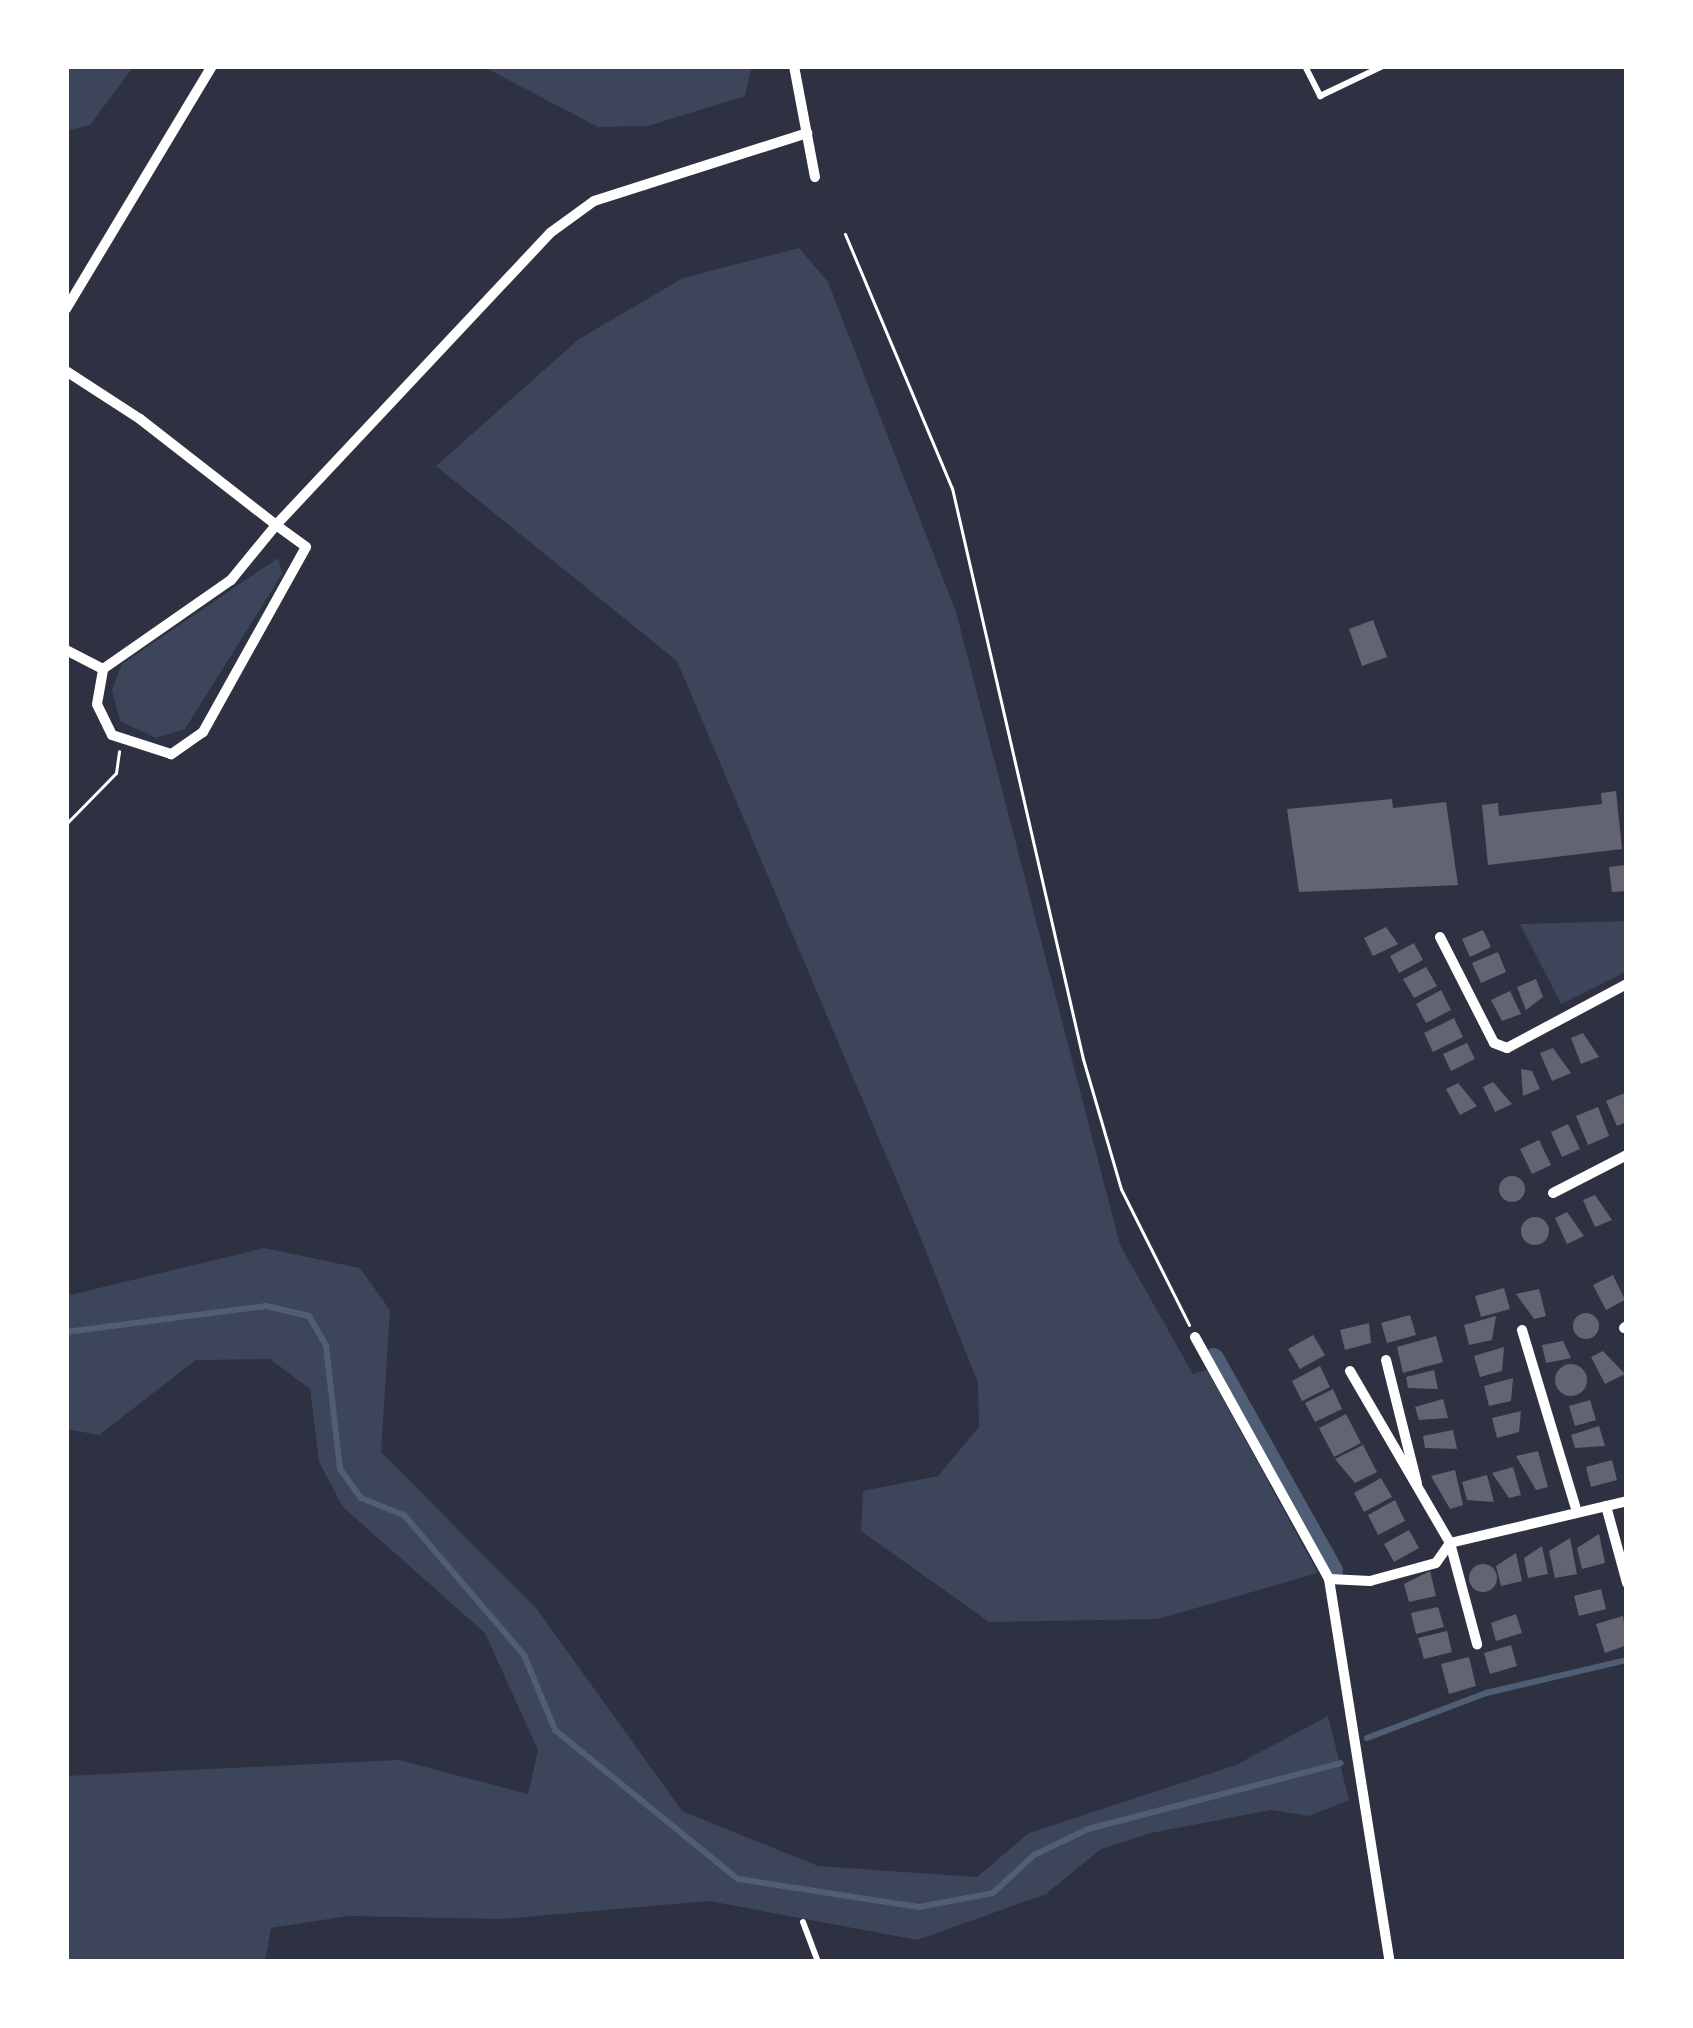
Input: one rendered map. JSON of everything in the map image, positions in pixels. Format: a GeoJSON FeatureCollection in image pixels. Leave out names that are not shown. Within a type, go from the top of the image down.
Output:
{"type":"FeatureCollection","features":[{"type":"Feature","properties":{"kind":"street"},"geometry":{"type":"LineString","coordinates":[[66,309],[212,66]]}},
{"type":"Feature","properties":{"kind":"street"},"geometry":{"type":"LineString","coordinates":[[794,66],[815,177]]}},
{"type":"Feature","properties":{"kind":"street"},"geometry":{"type":"LineString","coordinates":[[66,371],[276,525],[306,547],[194,742],[158,755],[120,743],[97,704],[103,669],[216,593],[276,525],[550,233],[594,201],[807,133]]}},
{"type":"Feature","properties":{"kind":"street"},"geometry":{"type":"LineString","coordinates":[[66,650],[103,669]]}},
{"type":"Feature","properties":{"kind":"street"},"geometry":{"type":"LineString","coordinates":[[1440,938],[1494,1043],[1507,1048],[1627,985]]}},
{"type":"Feature","properties":{"kind":"street"},"geometry":{"type":"LineString","coordinates":[[1553,1193],[1627,1155]]}},
{"type":"Feature","properties":{"kind":"street"},"geometry":{"type":"LineString","coordinates":[[1522,1330],[1575,1507]]}},
{"type":"Feature","properties":{"kind":"street"},"geometry":{"type":"LineString","coordinates":[[1195,1337],[1329,1579],[1390,1962]]}},
{"type":"Feature","properties":{"kind":"street"},"geometry":{"type":"LineString","coordinates":[[1386,1360],[1417,1486]]}},
{"type":"Feature","properties":{"kind":"street"},"geometry":{"type":"LineString","coordinates":[[1350,1371],[1450,1543],[1477,1644]]}},
{"type":"Feature","properties":{"kind":"street"},"geometry":{"type":"LineString","coordinates":[[1329,1579],[1419,1568],[1450,1543],[1575,1507],[1627,1501]]}},
{"type":"Feature","properties":{"kind":"street"},"geometry":{"type":"LineString","coordinates":[[1606,1506],[1627,1583]]}},
{"type":"Feature","properties":{"kind":"lane"},"geometry":{"type":"LineString","coordinates":[[1305,66],[1320,96],[1383,66]]}},
{"type":"Feature","properties":{"kind":"lane"},"geometry":{"type":"LineString","coordinates":[[803,1922],[818,1962]]}},
{"type":"Feature","properties":{"kind":"path"},"geometry":{"type":"LineString","coordinates":[[845,234],[976,566],[1064,988],[1121,1189],[1195,1337]]}},
{"type":"Feature","properties":{"kind":"path"},"geometry":{"type":"LineString","coordinates":[[66,824],[116,773],[120,743]]}},
{"type":"Feature","properties":{"kind":"shaded area"},"geometry":{"type":"Polygon","coordinates":[[[66,66],[134,66],[90,125],[66,131],[66,66]]]}},
{"type":"Feature","properties":{"kind":"shaded area"},"geometry":{"type":"Polygon","coordinates":[[[482,66],[751,69],[745,96],[648,126],[598,127],[482,66]]]}},
{"type":"Feature","properties":{"kind":"shaded area"},"geometry":{"type":"Polygon","coordinates":[[[799,248],[828,282],[956,612],[1120,1245],[1193,1374],[1207,1370],[1318,1573],[1158,1619],[989,1622],[861,1531],[863,1491],[938,1476],[979,1427],[978,1383],[918,1231],[677,661],[436,466],[579,339],[683,278],[799,248]]]}},
{"type":"Feature","properties":{"kind":"shaded area"},"geometry":{"type":"Polygon","coordinates":[[[278,558],[282,574],[185,729],[156,738],[120,721],[112,690],[122,664],[278,558]]]}},
{"type":"Feature","properties":{"kind":"shaded area"},"geometry":{"type":"Polygon","coordinates":[[[1627,921],[1627,971],[1561,1004],[1520,924],[1627,921]]]}},
{"type":"Feature","properties":{"kind":"shaded area"},"geometry":{"type":"Polygon","coordinates":[[[264,1248],[360,1268],[390,1310],[381,1452],[537,1609],[682,1811],[818,1866],[977,1877],[1029,1833],[1236,1765],[1328,1716],[1349,1800],[1309,1816],[1271,1810],[1151,1833],[1101,1849],[1046,1894],[917,1940],[709,1901],[503,1919],[348,1916],[271,1928],[265,1962],[66,1962],[66,1776],[399,1760],[528,1794],[538,1750],[485,1633],[343,1507],[319,1462],[310,1389],[270,1359],[196,1360],[99,1435],[66,1429],[66,1296],[264,1248]]]}},
{"type":"Feature","properties":{"kind":"building"},"geometry":{"type":"Polygon","coordinates":[[[1373,620],[1387,657],[1362,666],[1349,629],[1373,620]]]}},
{"type":"Feature","properties":{"kind":"building"},"geometry":{"type":"Polygon","coordinates":[[[1616,791],[1622,849],[1488,865],[1482,805],[1498,803],[1499,816],[1602,804],[1601,793],[1616,791]]]}},
{"type":"Feature","properties":{"kind":"building"},"geometry":{"type":"Polygon","coordinates":[[[1392,799],[1393,808],[1446,802],[1458,885],[1299,892],[1287,809],[1392,799]]]}},
{"type":"Feature","properties":{"kind":"building"},"geometry":{"type":"Polygon","coordinates":[[[1627,865],[1627,891],[1612,892],[1609,867],[1627,865]]]}},
{"type":"Feature","properties":{"kind":"building"},"geometry":{"type":"Polygon","coordinates":[[[1386,927],[1398,944],[1373,956],[1364,938],[1386,927]]]}},
{"type":"Feature","properties":{"kind":"building"},"geometry":{"type":"Polygon","coordinates":[[[1483,930],[1491,947],[1470,957],[1462,939],[1483,930]]]}},
{"type":"Feature","properties":{"kind":"building"},"geometry":{"type":"Polygon","coordinates":[[[1414,943],[1423,960],[1399,973],[1390,956],[1414,943]]]}},
{"type":"Feature","properties":{"kind":"building"},"geometry":{"type":"Polygon","coordinates":[[[1498,952],[1506,972],[1481,983],[1472,963],[1498,952]]]}},
{"type":"Feature","properties":{"kind":"building"},"geometry":{"type":"Polygon","coordinates":[[[1426,967],[1437,986],[1414,998],[1403,979],[1426,967]]]}},
{"type":"Feature","properties":{"kind":"building"},"geometry":{"type":"Polygon","coordinates":[[[1536,979],[1543,997],[1526,1010],[1517,987],[1536,979]]]}},
{"type":"Feature","properties":{"kind":"building"},"geometry":{"type":"Polygon","coordinates":[[[1441,990],[1451,1010],[1426,1023],[1416,1004],[1441,990]]]}},
{"type":"Feature","properties":{"kind":"building"},"geometry":{"type":"Polygon","coordinates":[[[1510,991],[1521,1014],[1502,1021],[1491,1000],[1510,991]]]}},
{"type":"Feature","properties":{"kind":"building"},"geometry":{"type":"Polygon","coordinates":[[[1454,1018],[1463,1037],[1433,1052],[1424,1033],[1454,1018]]]}},
{"type":"Feature","properties":{"kind":"building"},"geometry":{"type":"Polygon","coordinates":[[[1583,1033],[1599,1057],[1581,1064],[1571,1038],[1583,1033]]]}},
{"type":"Feature","properties":{"kind":"building"},"geometry":{"type":"Polygon","coordinates":[[[1467,1043],[1475,1059],[1451,1071],[1443,1054],[1467,1043]]]}},
{"type":"Feature","properties":{"kind":"building"},"geometry":{"type":"Polygon","coordinates":[[[1553,1048],[1571,1073],[1552,1081],[1540,1053],[1553,1048]]]}},
{"type":"Feature","properties":{"kind":"building"},"geometry":{"type":"Polygon","coordinates":[[[1521,1069],[1532,1071],[1540,1089],[1523,1096],[1521,1069]]]}},
{"type":"Feature","properties":{"kind":"building"},"geometry":{"type":"Polygon","coordinates":[[[1493,1082],[1512,1104],[1495,1112],[1483,1087],[1493,1082]]]}},
{"type":"Feature","properties":{"kind":"building"},"geometry":{"type":"Polygon","coordinates":[[[1458,1083],[1477,1106],[1460,1115],[1446,1089],[1458,1083]]]}},
{"type":"Feature","properties":{"kind":"building"},"geometry":{"type":"Polygon","coordinates":[[[1627,1092],[1627,1122],[1617,1126],[1606,1101],[1627,1092]]]}},
{"type":"Feature","properties":{"kind":"building"},"geometry":{"type":"Polygon","coordinates":[[[1598,1107],[1609,1136],[1588,1145],[1576,1116],[1598,1107]]]}},
{"type":"Feature","properties":{"kind":"building"},"geometry":{"type":"Polygon","coordinates":[[[1568,1124],[1580,1149],[1562,1157],[1551,1132],[1568,1124]]]}},
{"type":"Feature","properties":{"kind":"building"},"geometry":{"type":"Polygon","coordinates":[[[1539,1140],[1551,1165],[1532,1174],[1520,1149],[1539,1140]]]}},
{"type":"Feature","properties":{"kind":"building"},"geometry":{"type":"Polygon","coordinates":[[[1512,1176],[1525,1189],[1512,1202],[1499,1189],[1512,1176]]]}},
{"type":"Feature","properties":{"kind":"building"},"geometry":{"type":"Polygon","coordinates":[[[1595,1195],[1612,1220],[1595,1227],[1583,1200],[1595,1195]]]}},
{"type":"Feature","properties":{"kind":"building"},"geometry":{"type":"Polygon","coordinates":[[[1567,1212],[1584,1236],[1567,1244],[1555,1218],[1567,1212]]]}},
{"type":"Feature","properties":{"kind":"building"},"geometry":{"type":"Polygon","coordinates":[[[1535,1217],[1545,1221],[1549,1231],[1545,1241],[1535,1245],[1525,1241],[1521,1231],[1525,1221],[1535,1217]]]}},
{"type":"Feature","properties":{"kind":"building"},"geometry":{"type":"Polygon","coordinates":[[[1613,1275],[1625,1300],[1606,1310],[1593,1285],[1613,1275]]]}},
{"type":"Feature","properties":{"kind":"building"},"geometry":{"type":"Polygon","coordinates":[[[1504,1288],[1510,1309],[1481,1317],[1475,1296],[1504,1288]]]}},
{"type":"Feature","properties":{"kind":"building"},"geometry":{"type":"Polygon","coordinates":[[[1539,1289],[1546,1316],[1534,1319],[1516,1294],[1539,1289]]]}},
{"type":"Feature","properties":{"kind":"building"},"geometry":{"type":"Polygon","coordinates":[[[1586,1313],[1599,1326],[1586,1339],[1573,1326],[1586,1313]]]}},
{"type":"Feature","properties":{"kind":"building"},"geometry":{"type":"Polygon","coordinates":[[[1410,1315],[1416,1335],[1387,1343],[1381,1323],[1410,1315]]]}},
{"type":"Feature","properties":{"kind":"building"},"geometry":{"type":"Polygon","coordinates":[[[1496,1316],[1492,1340],[1469,1345],[1464,1325],[1496,1316]]]}},
{"type":"Feature","properties":{"kind":"building"},"geometry":{"type":"Polygon","coordinates":[[[1369,1323],[1371,1343],[1345,1350],[1340,1330],[1369,1323]]]}},
{"type":"Feature","properties":{"kind":"building"},"geometry":{"type":"Polygon","coordinates":[[[1313,1335],[1325,1355],[1300,1369],[1288,1349],[1313,1335]]]}},
{"type":"Feature","properties":{"kind":"building"},"geometry":{"type":"Polygon","coordinates":[[[1436,1336],[1443,1362],[1403,1373],[1397,1347],[1436,1336]]]}},
{"type":"Feature","properties":{"kind":"building"},"geometry":{"type":"Polygon","coordinates":[[[1563,1341],[1571,1358],[1546,1363],[1542,1345],[1563,1341]]]}},
{"type":"Feature","properties":{"kind":"building"},"geometry":{"type":"Polygon","coordinates":[[[1504,1347],[1502,1371],[1480,1377],[1474,1356],[1504,1347]]]}},
{"type":"Feature","properties":{"kind":"building"},"geometry":{"type":"Polygon","coordinates":[[[1603,1351],[1625,1374],[1605,1384],[1591,1357],[1603,1351]]]}},
{"type":"Feature","properties":{"kind":"building"},"geometry":{"type":"Polygon","coordinates":[[[1571,1364],[1582,1369],[1587,1380],[1582,1391],[1571,1396],[1560,1391],[1555,1380],[1560,1369],[1571,1364]]]}},
{"type":"Feature","properties":{"kind":"building"},"geometry":{"type":"Polygon","coordinates":[[[1320,1366],[1330,1387],[1302,1401],[1292,1381],[1320,1366]]]}},
{"type":"Feature","properties":{"kind":"building"},"geometry":{"type":"Polygon","coordinates":[[[1434,1370],[1438,1389],[1408,1388],[1406,1377],[1434,1370]]]}},
{"type":"Feature","properties":{"kind":"building"},"geometry":{"type":"Polygon","coordinates":[[[1513,1378],[1511,1401],[1489,1406],[1484,1386],[1513,1378]]]}},
{"type":"Feature","properties":{"kind":"building"},"geometry":{"type":"Polygon","coordinates":[[[1333,1389],[1342,1409],[1315,1422],[1305,1403],[1333,1389]]]}},
{"type":"Feature","properties":{"kind":"building"},"geometry":{"type":"Polygon","coordinates":[[[1443,1399],[1448,1418],[1419,1420],[1415,1407],[1443,1399]]]}},
{"type":"Feature","properties":{"kind":"building"},"geometry":{"type":"Polygon","coordinates":[[[1590,1400],[1596,1420],[1575,1426],[1569,1406],[1590,1400]]]}},
{"type":"Feature","properties":{"kind":"building"},"geometry":{"type":"Polygon","coordinates":[[[1521,1411],[1519,1432],[1497,1438],[1492,1418],[1521,1411]]]}},
{"type":"Feature","properties":{"kind":"building"},"geometry":{"type":"Polygon","coordinates":[[[1346,1414],[1361,1443],[1334,1457],[1319,1428],[1346,1414]]]}},
{"type":"Feature","properties":{"kind":"building"},"geometry":{"type":"Polygon","coordinates":[[[1599,1426],[1605,1446],[1575,1448],[1571,1435],[1599,1426]]]}},
{"type":"Feature","properties":{"kind":"building"},"geometry":{"type":"Polygon","coordinates":[[[1453,1430],[1457,1449],[1425,1448],[1423,1436],[1453,1430]]]}},
{"type":"Feature","properties":{"kind":"building"},"geometry":{"type":"Polygon","coordinates":[[[1363,1445],[1377,1472],[1355,1483],[1335,1459],[1363,1445]]]}},
{"type":"Feature","properties":{"kind":"building"},"geometry":{"type":"Polygon","coordinates":[[[1538,1451],[1548,1487],[1536,1490],[1516,1456],[1538,1451]]]}},
{"type":"Feature","properties":{"kind":"building"},"geometry":{"type":"Polygon","coordinates":[[[1612,1460],[1617,1480],[1591,1487],[1586,1467],[1612,1460]]]}},
{"type":"Feature","properties":{"kind":"building"},"geometry":{"type":"Polygon","coordinates":[[[1513,1467],[1521,1495],[1509,1498],[1492,1473],[1513,1467]]]}},
{"type":"Feature","properties":{"kind":"building"},"geometry":{"type":"Polygon","coordinates":[[[1455,1470],[1463,1505],[1450,1509],[1431,1476],[1455,1470]]]}},
{"type":"Feature","properties":{"kind":"building"},"geometry":{"type":"Polygon","coordinates":[[[1487,1475],[1494,1502],[1467,1500],[1462,1482],[1487,1475]]]}},
{"type":"Feature","properties":{"kind":"building"},"geometry":{"type":"Polygon","coordinates":[[[1381,1478],[1392,1497],[1364,1512],[1354,1493],[1381,1478]]]}},
{"type":"Feature","properties":{"kind":"building"},"geometry":{"type":"Polygon","coordinates":[[[1395,1500],[1405,1521],[1378,1535],[1368,1515],[1395,1500]]]}},
{"type":"Feature","properties":{"kind":"building"},"geometry":{"type":"Polygon","coordinates":[[[1409,1530],[1419,1548],[1394,1562],[1384,1544],[1409,1530]]]}},
{"type":"Feature","properties":{"kind":"building"},"geometry":{"type":"Polygon","coordinates":[[[1599,1534],[1605,1563],[1582,1569],[1577,1548],[1599,1534]]]}},
{"type":"Feature","properties":{"kind":"building"},"geometry":{"type":"Polygon","coordinates":[[[1570,1538],[1577,1574],[1555,1578],[1549,1551],[1570,1538]]]}},
{"type":"Feature","properties":{"kind":"building"},"geometry":{"type":"Polygon","coordinates":[[[1542,1546],[1548,1574],[1528,1578],[1524,1558],[1542,1546]]]}},
{"type":"Feature","properties":{"kind":"building"},"geometry":{"type":"Polygon","coordinates":[[[1516,1553],[1522,1581],[1501,1586],[1496,1566],[1516,1553]]]}},
{"type":"Feature","properties":{"kind":"building"},"geometry":{"type":"Polygon","coordinates":[[[1483,1564],[1493,1568],[1497,1578],[1493,1588],[1483,1592],[1473,1588],[1469,1578],[1473,1568],[1483,1564]]]}},
{"type":"Feature","properties":{"kind":"building"},"geometry":{"type":"Polygon","coordinates":[[[1430,1571],[1436,1596],[1409,1602],[1404,1584],[1430,1571]]]}},
{"type":"Feature","properties":{"kind":"building"},"geometry":{"type":"Polygon","coordinates":[[[1601,1589],[1606,1609],[1579,1616],[1574,1596],[1601,1589]]]}},
{"type":"Feature","properties":{"kind":"building"},"geometry":{"type":"Polygon","coordinates":[[[1438,1607],[1444,1627],[1416,1634],[1411,1613],[1438,1607]]]}},
{"type":"Feature","properties":{"kind":"building"},"geometry":{"type":"Polygon","coordinates":[[[1516,1614],[1522,1633],[1496,1641],[1491,1623],[1516,1614]]]}},
{"type":"Feature","properties":{"kind":"building"},"geometry":{"type":"Polygon","coordinates":[[[1623,1616],[1627,1645],[1605,1653],[1596,1624],[1623,1616]]]}},
{"type":"Feature","properties":{"kind":"building"},"geometry":{"type":"Polygon","coordinates":[[[1447,1631],[1452,1652],[1424,1659],[1418,1638],[1447,1631]]]}},
{"type":"Feature","properties":{"kind":"building"},"geometry":{"type":"Polygon","coordinates":[[[1511,1645],[1517,1666],[1490,1674],[1484,1653],[1511,1645]]]}},
{"type":"Feature","properties":{"kind":"building"},"geometry":{"type":"Polygon","coordinates":[[[1469,1657],[1476,1686],[1449,1694],[1441,1664],[1469,1657]]]}},
{"type":"Feature","properties":{"kind":"waterway"},"geometry":{"type":"LineString","coordinates":[[66,1332],[266,1306],[309,1316],[326,1346],[340,1469],[361,1498],[404,1515],[524,1655],[555,1730],[738,1879],[919,1907],[993,1893],[1034,1855],[1088,1829],[1341,1763]]}},
{"type":"Feature","properties":{"kind":"waterway"},"geometry":{"type":"LineString","coordinates":[[1213,1358],[1332,1570]]}},
{"type":"Feature","properties":{"kind":"waterway"},"geometry":{"type":"LineString","coordinates":[[1367,1738],[1486,1693],[1627,1660]]}}]}
